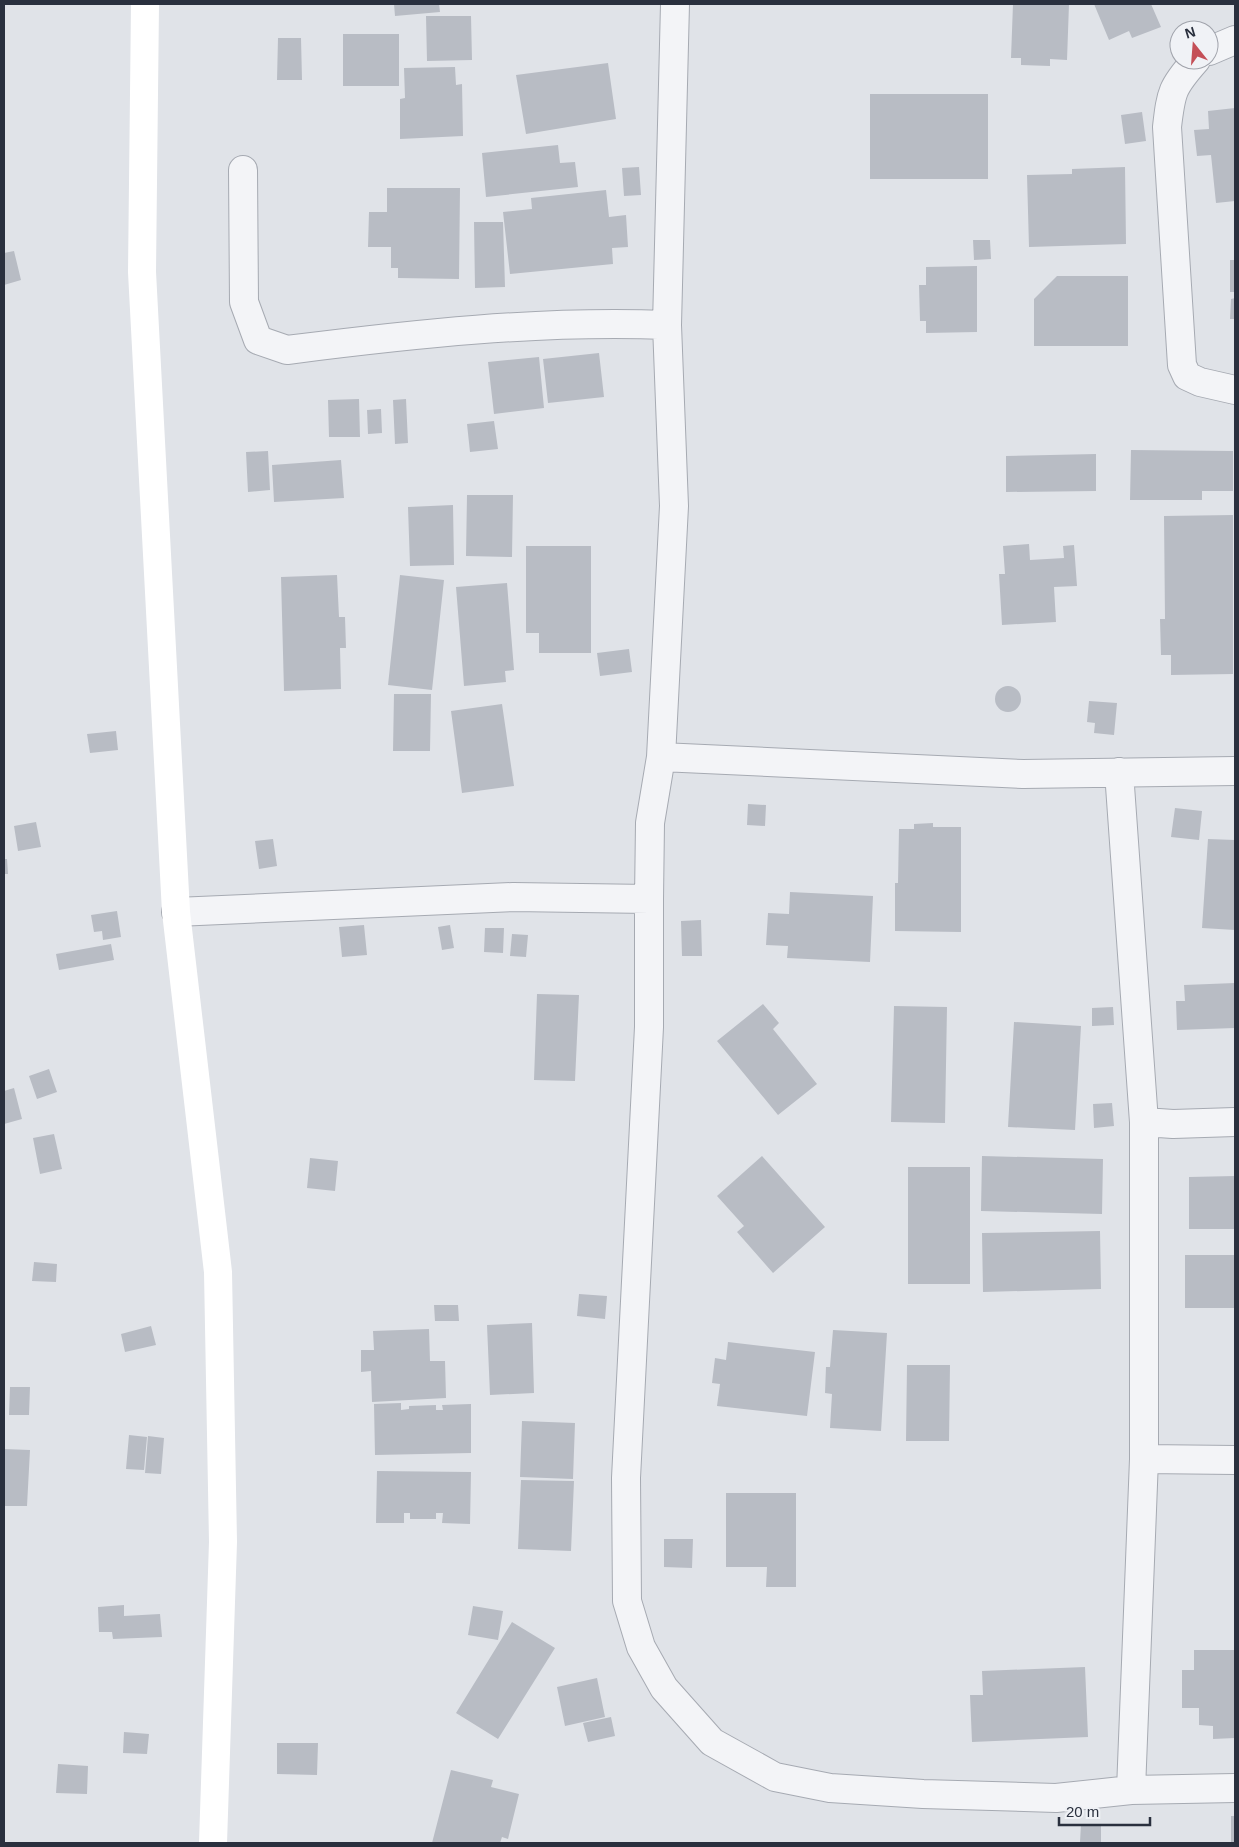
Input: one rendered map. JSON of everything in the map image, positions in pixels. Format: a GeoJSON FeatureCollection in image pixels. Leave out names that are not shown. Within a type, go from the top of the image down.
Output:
{"type":"FeatureCollection","features":[{"type":"Feature","properties":{"kind":"main road"},"geometry":{"type":"LineString","coordinates":[[145,4],[142,272],[176,912],[218,1272],[223,1542],[213,1843]]}},
{"type":"Feature","properties":{"kind":"street"},"geometry":{"type":"LineString","coordinates":[[675,4],[667,325],[674,506],[661,757],[650,823],[649,1027],[626,1478],[627,1601],[641,1647],[664,1688],[712,1742],[775,1777],[830,1788],[923,1794],[1056,1798],[1130,1790],[1235,1788]]}},
{"type":"Feature","properties":{"kind":"street"},"geometry":{"type":"LineString","coordinates":[[1219,47],[1235,40]]}},
{"type":"Feature","properties":{"kind":"street"},"geometry":{"type":"LineString","coordinates":[[1187,70],[1176,82],[1170,103],[1167,127],[1182,365],[1187,376],[1200,382],[1235,390]]}},
{"type":"Feature","properties":{"kind":"street"},"geometry":{"type":"LineString","coordinates":[[243,170],[244,302],[258,340],[287,350],[513,328],[608,322],[667,325]]}},
{"type":"Feature","properties":{"kind":"street"},"geometry":{"type":"LineString","coordinates":[[661,757],[1023,774],[1235,771]]}},
{"type":"Feature","properties":{"kind":"street"},"geometry":{"type":"LineString","coordinates":[[1118,772],[1144,1122],[1144,1459],[1130,1790]]}},
{"type":"Feature","properties":{"kind":"street"},"geometry":{"type":"LineString","coordinates":[[176,912],[513,897],[649,900]]}},
{"type":"Feature","properties":{"kind":"street"},"geometry":{"type":"LineString","coordinates":[[1144,1122],[1173,1124],[1235,1122]]}},
{"type":"Feature","properties":{"kind":"street"},"geometry":{"type":"LineString","coordinates":[[1144,1459],[1235,1460]]}},
{"type":"Feature","properties":{"kind":"building"},"geometry":{"type":"Polygon","coordinates":[[[394,4],[439,4],[440,12],[395,16],[394,4]]]}},
{"type":"Feature","properties":{"kind":"building"},"geometry":{"type":"Polygon","coordinates":[[[1013,4],[1069,4],[1067,60],[1050,59],[1050,66],[1021,65],[1021,58],[1011,58],[1013,4]]]}},
{"type":"Feature","properties":{"kind":"building"},"geometry":{"type":"Polygon","coordinates":[[[1094,4],[1151,4],[1161,27],[1132,38],[1129,31],[1109,40],[1094,4]]]}},
{"type":"Feature","properties":{"kind":"building"},"geometry":{"type":"Polygon","coordinates":[[[426,16],[471,16],[472,60],[427,61],[426,16]]]}},
{"type":"Feature","properties":{"kind":"building"},"geometry":{"type":"Polygon","coordinates":[[[343,34],[399,34],[399,86],[343,86],[343,34]]]}},
{"type":"Feature","properties":{"kind":"building"},"geometry":{"type":"Polygon","coordinates":[[[278,38],[301,38],[302,80],[277,80],[278,38]]]}},
{"type":"Feature","properties":{"kind":"building"},"geometry":{"type":"Polygon","coordinates":[[[608,63],[616,119],[526,134],[516,75],[608,63]]]}},
{"type":"Feature","properties":{"kind":"building"},"geometry":{"type":"Polygon","coordinates":[[[455,67],[456,85],[462,84],[463,136],[400,139],[400,99],[405,98],[404,68],[455,67]]]}},
{"type":"Feature","properties":{"kind":"building"},"geometry":{"type":"Polygon","coordinates":[[[870,94],[988,94],[988,179],[870,179],[870,94]]]}},
{"type":"Feature","properties":{"kind":"building"},"geometry":{"type":"Polygon","coordinates":[[[1235,108],[1235,201],[1216,203],[1211,155],[1197,156],[1194,130],[1209,129],[1208,111],[1235,108]]]}},
{"type":"Feature","properties":{"kind":"building"},"geometry":{"type":"Polygon","coordinates":[[[1142,112],[1146,141],[1125,144],[1121,115],[1142,112]]]}},
{"type":"Feature","properties":{"kind":"building"},"geometry":{"type":"Polygon","coordinates":[[[558,145],[560,163],[575,162],[578,187],[486,197],[482,153],[558,145]]]}},
{"type":"Feature","properties":{"kind":"building"},"geometry":{"type":"Polygon","coordinates":[[[639,167],[641,195],[624,196],[622,168],[639,167]]]}},
{"type":"Feature","properties":{"kind":"building"},"geometry":{"type":"Polygon","coordinates":[[[1125,167],[1126,244],[1029,247],[1027,175],[1072,174],[1072,169],[1125,167]]]}},
{"type":"Feature","properties":{"kind":"building"},"geometry":{"type":"Polygon","coordinates":[[[387,188],[460,188],[459,279],[398,278],[398,268],[391,268],[391,247],[368,247],[369,212],[387,212],[387,188]]]}},
{"type":"Feature","properties":{"kind":"building"},"geometry":{"type":"Polygon","coordinates":[[[606,190],[609,217],[626,215],[628,247],[612,248],[613,264],[510,274],[503,212],[532,209],[531,198],[606,190]]]}},
{"type":"Feature","properties":{"kind":"building"},"geometry":{"type":"Polygon","coordinates":[[[474,222],[503,222],[505,287],[475,288],[474,222]]]}},
{"type":"Feature","properties":{"kind":"building"},"geometry":{"type":"Polygon","coordinates":[[[973,240],[990,240],[991,259],[974,260],[973,240]]]}},
{"type":"Feature","properties":{"kind":"building"},"geometry":{"type":"Polygon","coordinates":[[[14,251],[21,280],[4,285],[4,253],[14,251]]]}},
{"type":"Feature","properties":{"kind":"building"},"geometry":{"type":"Polygon","coordinates":[[[1230,260],[1235,260],[1235,292],[1230,292],[1230,260]]]}},
{"type":"Feature","properties":{"kind":"building"},"geometry":{"type":"Polygon","coordinates":[[[977,266],[977,332],[926,333],[926,321],[920,321],[919,285],[926,285],[926,267],[977,266]]]}},
{"type":"Feature","properties":{"kind":"building"},"geometry":{"type":"Polygon","coordinates":[[[1057,276],[1128,276],[1128,346],[1034,346],[1034,299],[1057,276]]]}},
{"type":"Feature","properties":{"kind":"building"},"geometry":{"type":"Polygon","coordinates":[[[1235,298],[1235,319],[1230,319],[1231,299],[1235,298]]]}},
{"type":"Feature","properties":{"kind":"building"},"geometry":{"type":"Polygon","coordinates":[[[599,353],[604,397],[548,403],[543,359],[599,353]]]}},
{"type":"Feature","properties":{"kind":"building"},"geometry":{"type":"Polygon","coordinates":[[[539,357],[544,408],[494,414],[488,362],[539,357]]]}},
{"type":"Feature","properties":{"kind":"building"},"geometry":{"type":"Polygon","coordinates":[[[359,399],[360,437],[329,437],[328,400],[359,399]]]}},
{"type":"Feature","properties":{"kind":"building"},"geometry":{"type":"Polygon","coordinates":[[[406,399],[408,443],[395,444],[393,400],[406,399]]]}},
{"type":"Feature","properties":{"kind":"building"},"geometry":{"type":"Polygon","coordinates":[[[381,409],[382,433],[368,434],[367,410],[381,409]]]}},
{"type":"Feature","properties":{"kind":"building"},"geometry":{"type":"Polygon","coordinates":[[[494,421],[498,449],[470,452],[467,424],[494,421]]]}},
{"type":"Feature","properties":{"kind":"building"},"geometry":{"type":"Polygon","coordinates":[[[1131,450],[1233,451],[1233,491],[1202,491],[1202,500],[1130,500],[1131,450]]]}},
{"type":"Feature","properties":{"kind":"building"},"geometry":{"type":"Polygon","coordinates":[[[268,451],[270,490],[248,492],[246,452],[268,451]]]}},
{"type":"Feature","properties":{"kind":"building"},"geometry":{"type":"Polygon","coordinates":[[[1096,454],[1096,491],[1006,492],[1006,456],[1096,454]]]}},
{"type":"Feature","properties":{"kind":"building"},"geometry":{"type":"Polygon","coordinates":[[[341,460],[344,498],[274,502],[272,465],[341,460]]]}},
{"type":"Feature","properties":{"kind":"building"},"geometry":{"type":"Polygon","coordinates":[[[467,495],[513,495],[512,557],[466,556],[467,495]]]}},
{"type":"Feature","properties":{"kind":"building"},"geometry":{"type":"Polygon","coordinates":[[[453,505],[454,565],[410,566],[408,507],[453,505]]]}},
{"type":"Feature","properties":{"kind":"building"},"geometry":{"type":"Polygon","coordinates":[[[1233,515],[1233,674],[1171,675],[1171,655],[1161,655],[1160,619],[1165,619],[1164,516],[1233,515]]]}},
{"type":"Feature","properties":{"kind":"building"},"geometry":{"type":"Polygon","coordinates":[[[1029,544],[1030,560],[1064,558],[1063,546],[1074,545],[1077,586],[1054,587],[1056,622],[1002,625],[999,574],[1005,574],[1003,546],[1029,544]]]}},
{"type":"Feature","properties":{"kind":"building"},"geometry":{"type":"Polygon","coordinates":[[[526,546],[591,546],[591,653],[539,653],[539,633],[526,633],[526,546]]]}},
{"type":"Feature","properties":{"kind":"building"},"geometry":{"type":"Polygon","coordinates":[[[337,575],[339,617],[345,617],[346,648],[340,648],[341,689],[284,691],[281,577],[337,575]]]}},
{"type":"Feature","properties":{"kind":"building"},"geometry":{"type":"Polygon","coordinates":[[[400,575],[444,580],[432,690],[388,685],[400,575]]]}},
{"type":"Feature","properties":{"kind":"building"},"geometry":{"type":"Polygon","coordinates":[[[507,583],[514,670],[505,671],[506,682],[464,686],[456,587],[507,583]]]}},
{"type":"Feature","properties":{"kind":"building"},"geometry":{"type":"Polygon","coordinates":[[[629,649],[632,672],[600,676],[597,653],[629,649]]]}},
{"type":"Feature","properties":{"kind":"building"},"geometry":{"type":"Polygon","coordinates":[[[1008,686],[1017,690],[1021,699],[1017,708],[1008,712],[999,708],[995,699],[999,690],[1008,686]]]}},
{"type":"Feature","properties":{"kind":"building"},"geometry":{"type":"Polygon","coordinates":[[[394,694],[431,694],[430,751],[393,751],[394,694]]]}},
{"type":"Feature","properties":{"kind":"building"},"geometry":{"type":"Polygon","coordinates":[[[1089,701],[1117,703],[1114,735],[1094,733],[1095,723],[1087,722],[1089,701]]]}},
{"type":"Feature","properties":{"kind":"building"},"geometry":{"type":"Polygon","coordinates":[[[502,704],[514,786],[462,793],[451,711],[502,704]]]}},
{"type":"Feature","properties":{"kind":"building"},"geometry":{"type":"Polygon","coordinates":[[[116,731],[118,750],[90,753],[87,734],[116,731]]]}},
{"type":"Feature","properties":{"kind":"building"},"geometry":{"type":"Polygon","coordinates":[[[748,804],[766,805],[765,826],[747,825],[748,804]]]}},
{"type":"Feature","properties":{"kind":"building"},"geometry":{"type":"Polygon","coordinates":[[[1175,808],[1202,811],[1199,840],[1171,837],[1175,808]]]}},
{"type":"Feature","properties":{"kind":"building"},"geometry":{"type":"Polygon","coordinates":[[[36,822],[41,847],[18,851],[14,826],[36,822]]]}},
{"type":"Feature","properties":{"kind":"building"},"geometry":{"type":"Polygon","coordinates":[[[933,823],[933,827],[961,827],[961,932],[895,931],[895,883],[898,883],[899,829],[914,829],[914,824],[933,823]]]}},
{"type":"Feature","properties":{"kind":"building"},"geometry":{"type":"Polygon","coordinates":[[[273,839],[277,866],[259,869],[255,841],[273,839]]]}},
{"type":"Feature","properties":{"kind":"building"},"geometry":{"type":"Polygon","coordinates":[[[1208,839],[1235,840],[1235,930],[1202,928],[1208,839]]]}},
{"type":"Feature","properties":{"kind":"building"},"geometry":{"type":"Polygon","coordinates":[[[4,859],[7,859],[8,874],[4,874],[4,859]]]}},
{"type":"Feature","properties":{"kind":"building"},"geometry":{"type":"Polygon","coordinates":[[[790,892],[873,896],[870,962],[787,958],[788,946],[766,945],[768,913],[789,914],[790,892]]]}},
{"type":"Feature","properties":{"kind":"building"},"geometry":{"type":"Polygon","coordinates":[[[117,911],[121,937],[103,940],[102,931],[94,932],[91,915],[117,911]]]}},
{"type":"Feature","properties":{"kind":"building"},"geometry":{"type":"Polygon","coordinates":[[[701,920],[702,956],[682,956],[681,921],[701,920]]]}},
{"type":"Feature","properties":{"kind":"building"},"geometry":{"type":"Polygon","coordinates":[[[364,925],[367,955],[342,957],[339,927],[364,925]]]}},
{"type":"Feature","properties":{"kind":"building"},"geometry":{"type":"Polygon","coordinates":[[[450,925],[454,948],[442,950],[438,927],[450,925]]]}},
{"type":"Feature","properties":{"kind":"building"},"geometry":{"type":"Polygon","coordinates":[[[485,928],[504,928],[503,953],[484,952],[485,928]]]}},
{"type":"Feature","properties":{"kind":"building"},"geometry":{"type":"Polygon","coordinates":[[[512,934],[528,935],[526,957],[510,956],[512,934]]]}},
{"type":"Feature","properties":{"kind":"building"},"geometry":{"type":"Polygon","coordinates":[[[111,944],[114,960],[59,970],[56,954],[111,944]]]}},
{"type":"Feature","properties":{"kind":"building"},"geometry":{"type":"Polygon","coordinates":[[[1235,983],[1235,1028],[1177,1030],[1176,1001],[1185,1001],[1184,985],[1235,983]]]}},
{"type":"Feature","properties":{"kind":"building"},"geometry":{"type":"Polygon","coordinates":[[[537,994],[579,995],[575,1081],[534,1080],[537,994]]]}},
{"type":"Feature","properties":{"kind":"building"},"geometry":{"type":"Polygon","coordinates":[[[763,1004],[779,1023],[773,1029],[817,1084],[778,1115],[717,1041],[763,1004]]]}},
{"type":"Feature","properties":{"kind":"building"},"geometry":{"type":"Polygon","coordinates":[[[894,1006],[947,1007],[945,1123],[891,1122],[894,1006]]]}},
{"type":"Feature","properties":{"kind":"building"},"geometry":{"type":"Polygon","coordinates":[[[1113,1007],[1114,1025],[1092,1026],[1092,1008],[1113,1007]]]}},
{"type":"Feature","properties":{"kind":"building"},"geometry":{"type":"Polygon","coordinates":[[[1014,1022],[1081,1026],[1075,1130],[1008,1127],[1014,1022]]]}},
{"type":"Feature","properties":{"kind":"building"},"geometry":{"type":"Polygon","coordinates":[[[49,1069],[57,1092],[37,1099],[29,1076],[49,1069]]]}},
{"type":"Feature","properties":{"kind":"building"},"geometry":{"type":"Polygon","coordinates":[[[14,1088],[22,1119],[4,1124],[4,1091],[14,1088]]]}},
{"type":"Feature","properties":{"kind":"building"},"geometry":{"type":"Polygon","coordinates":[[[1112,1103],[1114,1126],[1094,1128],[1093,1104],[1112,1103]]]}},
{"type":"Feature","properties":{"kind":"building"},"geometry":{"type":"Polygon","coordinates":[[[54,1134],[62,1169],[40,1174],[33,1138],[54,1134]]]}},
{"type":"Feature","properties":{"kind":"building"},"geometry":{"type":"Polygon","coordinates":[[[762,1156],[825,1227],[773,1273],[737,1232],[744,1226],[717,1196],[762,1156]]]}},
{"type":"Feature","properties":{"kind":"building"},"geometry":{"type":"Polygon","coordinates":[[[982,1156],[1103,1159],[1102,1214],[981,1211],[982,1156]]]}},
{"type":"Feature","properties":{"kind":"building"},"geometry":{"type":"Polygon","coordinates":[[[310,1158],[338,1161],[335,1191],[307,1188],[310,1158]]]}},
{"type":"Feature","properties":{"kind":"building"},"geometry":{"type":"Polygon","coordinates":[[[908,1167],[970,1167],[970,1284],[908,1284],[908,1167]]]}},
{"type":"Feature","properties":{"kind":"building"},"geometry":{"type":"Polygon","coordinates":[[[1235,1176],[1235,1229],[1189,1229],[1189,1177],[1235,1176]]]}},
{"type":"Feature","properties":{"kind":"building"},"geometry":{"type":"Polygon","coordinates":[[[1100,1231],[1101,1289],[983,1292],[982,1233],[1100,1231]]]}},
{"type":"Feature","properties":{"kind":"building"},"geometry":{"type":"Polygon","coordinates":[[[1185,1255],[1235,1255],[1235,1308],[1185,1308],[1185,1255]]]}},
{"type":"Feature","properties":{"kind":"building"},"geometry":{"type":"Polygon","coordinates":[[[34,1262],[57,1264],[56,1282],[32,1281],[34,1262]]]}},
{"type":"Feature","properties":{"kind":"building"},"geometry":{"type":"Polygon","coordinates":[[[579,1294],[607,1296],[605,1319],[577,1316],[579,1294]]]}},
{"type":"Feature","properties":{"kind":"building"},"geometry":{"type":"Polygon","coordinates":[[[434,1305],[458,1305],[459,1321],[435,1321],[434,1305]]]}},
{"type":"Feature","properties":{"kind":"building"},"geometry":{"type":"Polygon","coordinates":[[[532,1323],[534,1393],[490,1395],[487,1325],[532,1323]]]}},
{"type":"Feature","properties":{"kind":"building"},"geometry":{"type":"Polygon","coordinates":[[[151,1326],[156,1345],[125,1352],[121,1334],[151,1326]]]}},
{"type":"Feature","properties":{"kind":"building"},"geometry":{"type":"Polygon","coordinates":[[[429,1329],[430,1361],[445,1361],[446,1398],[372,1402],[371,1371],[361,1372],[361,1350],[374,1350],[373,1331],[429,1329]]]}},
{"type":"Feature","properties":{"kind":"building"},"geometry":{"type":"Polygon","coordinates":[[[833,1330],[887,1333],[881,1431],[830,1428],[832,1394],[825,1393],[826,1367],[830,1367],[833,1330]]]}},
{"type":"Feature","properties":{"kind":"building"},"geometry":{"type":"Polygon","coordinates":[[[728,1342],[815,1352],[807,1416],[717,1406],[720,1384],[712,1383],[715,1358],[726,1360],[728,1342]]]}},
{"type":"Feature","properties":{"kind":"building"},"geometry":{"type":"Polygon","coordinates":[[[907,1365],[950,1365],[949,1441],[906,1441],[907,1365]]]}},
{"type":"Feature","properties":{"kind":"building"},"geometry":{"type":"Polygon","coordinates":[[[10,1387],[30,1387],[29,1415],[9,1415],[10,1387]]]}},
{"type":"Feature","properties":{"kind":"building"},"geometry":{"type":"Polygon","coordinates":[[[401,1403],[401,1410],[409,1409],[409,1406],[436,1405],[436,1410],[443,1410],[442,1405],[471,1404],[471,1453],[375,1455],[374,1404],[401,1403]]]}},
{"type":"Feature","properties":{"kind":"building"},"geometry":{"type":"Polygon","coordinates":[[[522,1421],[575,1423],[573,1479],[520,1477],[522,1421]]]}},
{"type":"Feature","properties":{"kind":"building"},"geometry":{"type":"Polygon","coordinates":[[[129,1435],[147,1437],[144,1470],[126,1469],[129,1435]]]}},
{"type":"Feature","properties":{"kind":"building"},"geometry":{"type":"Polygon","coordinates":[[[148,1436],[164,1438],[161,1474],[145,1473],[148,1436]]]}},
{"type":"Feature","properties":{"kind":"building"},"geometry":{"type":"Polygon","coordinates":[[[4,1449],[30,1450],[27,1506],[4,1506],[4,1449]]]}},
{"type":"Feature","properties":{"kind":"building"},"geometry":{"type":"Polygon","coordinates":[[[377,1471],[471,1472],[470,1524],[442,1523],[443,1513],[436,1513],[436,1519],[410,1519],[410,1513],[404,1513],[404,1523],[376,1523],[377,1471]]]}},
{"type":"Feature","properties":{"kind":"building"},"geometry":{"type":"Polygon","coordinates":[[[521,1480],[574,1481],[571,1551],[518,1549],[521,1480]]]}},
{"type":"Feature","properties":{"kind":"building"},"geometry":{"type":"Polygon","coordinates":[[[726,1493],[796,1493],[796,1587],[766,1587],[767,1567],[726,1567],[726,1493]]]}},
{"type":"Feature","properties":{"kind":"building"},"geometry":{"type":"Polygon","coordinates":[[[664,1539],[693,1539],[692,1568],[664,1567],[664,1539]]]}},
{"type":"Feature","properties":{"kind":"building"},"geometry":{"type":"Polygon","coordinates":[[[124,1605],[124,1616],[160,1614],[162,1637],[113,1639],[112,1632],[99,1632],[98,1607],[124,1605]]]}},
{"type":"Feature","properties":{"kind":"building"},"geometry":{"type":"Polygon","coordinates":[[[473,1606],[503,1611],[498,1640],[468,1635],[473,1606]]]}},
{"type":"Feature","properties":{"kind":"building"},"geometry":{"type":"Polygon","coordinates":[[[512,1622],[555,1648],[498,1739],[456,1713],[512,1622]]]}},
{"type":"Feature","properties":{"kind":"building"},"geometry":{"type":"Polygon","coordinates":[[[1194,1650],[1235,1650],[1235,1738],[1213,1739],[1213,1726],[1199,1725],[1199,1708],[1182,1708],[1182,1670],[1194,1670],[1194,1650]]]}},
{"type":"Feature","properties":{"kind":"building"},"geometry":{"type":"Polygon","coordinates":[[[1085,1667],[1088,1737],[972,1742],[970,1695],[983,1695],[982,1671],[1085,1667]]]}},
{"type":"Feature","properties":{"kind":"building"},"geometry":{"type":"Polygon","coordinates":[[[597,1678],[605,1717],[565,1726],[557,1687],[597,1678]]]}},
{"type":"Feature","properties":{"kind":"building"},"geometry":{"type":"Polygon","coordinates":[[[611,1717],[615,1736],[588,1742],[583,1723],[611,1717]]]}},
{"type":"Feature","properties":{"kind":"building"},"geometry":{"type":"Polygon","coordinates":[[[124,1732],[149,1734],[147,1754],[123,1753],[124,1732]]]}},
{"type":"Feature","properties":{"kind":"building"},"geometry":{"type":"Polygon","coordinates":[[[277,1743],[318,1743],[317,1775],[277,1774],[277,1743]]]}},
{"type":"Feature","properties":{"kind":"building"},"geometry":{"type":"Polygon","coordinates":[[[58,1764],[88,1766],[87,1794],[56,1793],[58,1764]]]}},
{"type":"Feature","properties":{"kind":"building"},"geometry":{"type":"Polygon","coordinates":[[[451,1770],[493,1780],[491,1787],[519,1794],[508,1839],[502,1837],[500,1843],[432,1843],[451,1770]]]}},
{"type":"Feature","properties":{"kind":"building"},"geometry":{"type":"Polygon","coordinates":[[[1231,1816],[1235,1816],[1235,1843],[1231,1843],[1231,1816]]]}},
{"type":"Feature","properties":{"kind":"building"},"geometry":{"type":"Polygon","coordinates":[[[1081,1824],[1101,1825],[1101,1843],[1080,1842],[1081,1824]]]}}]}
